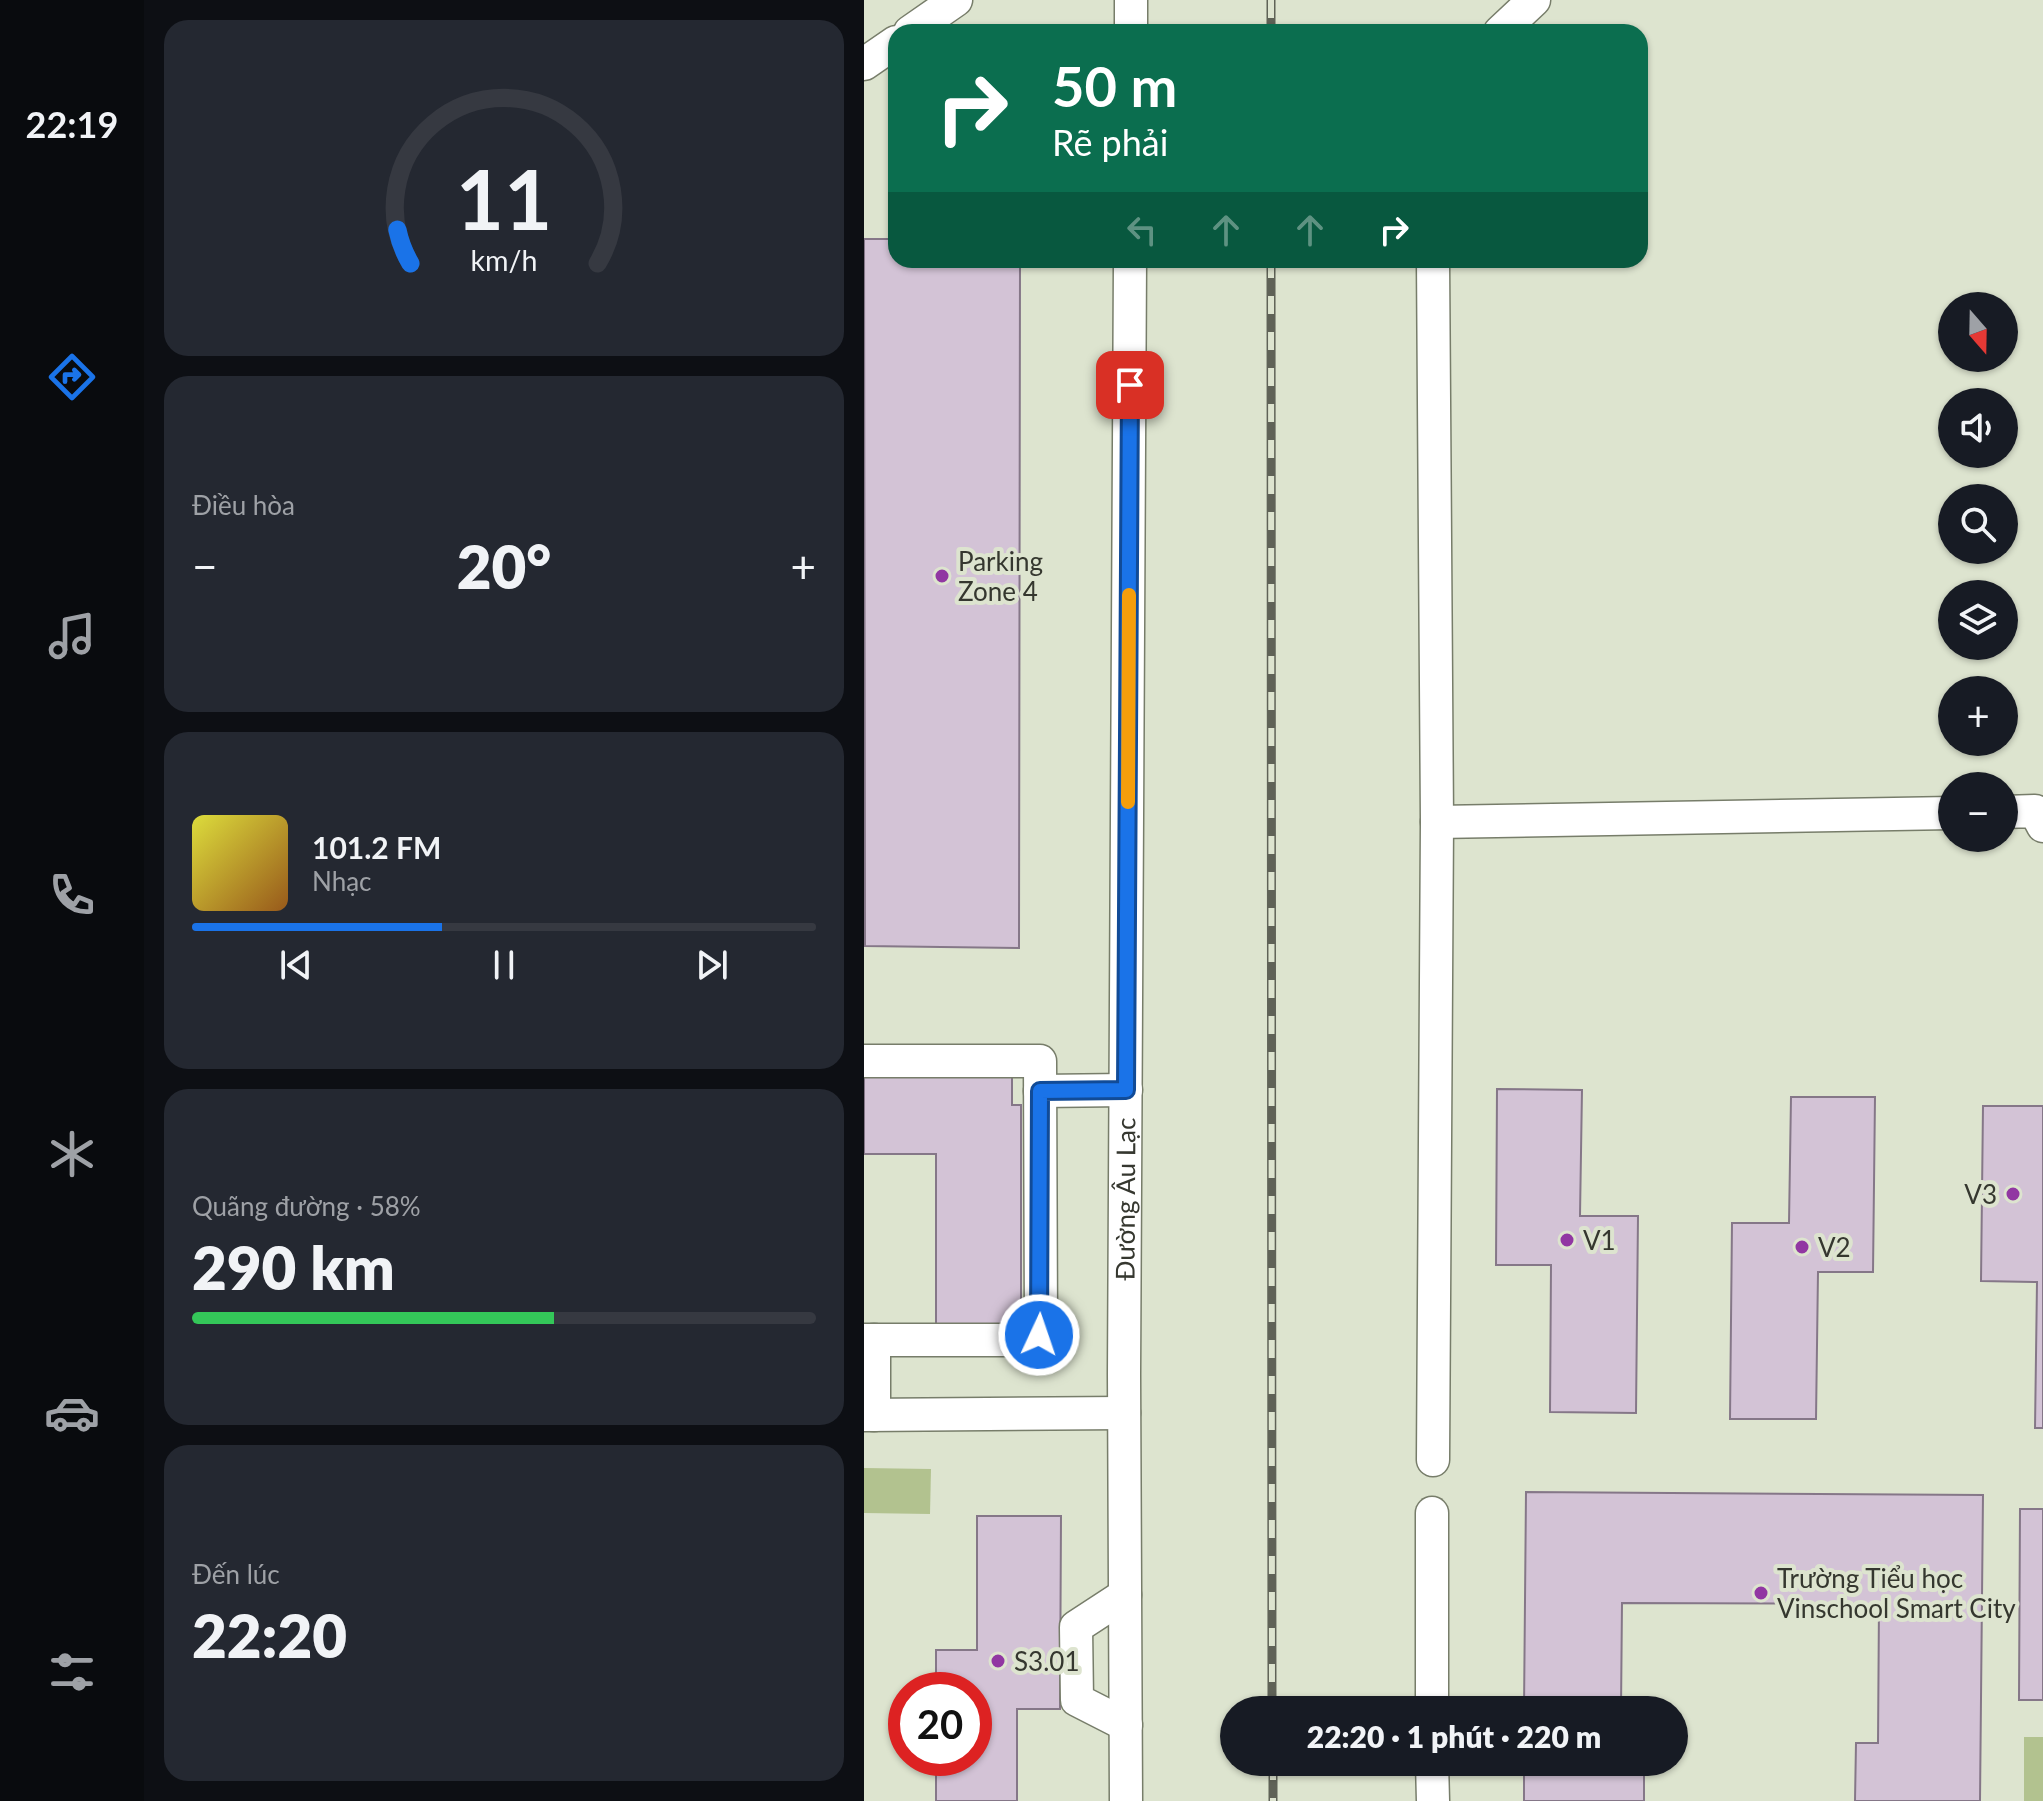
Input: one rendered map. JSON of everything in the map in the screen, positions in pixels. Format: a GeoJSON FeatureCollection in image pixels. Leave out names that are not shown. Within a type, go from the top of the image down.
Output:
{"type":"FeatureCollection","features":[{"type":"Feature","properties":{"kind":"street"},"geometry":{"type":"LineString","coordinates":[[922,24],[956,0]]}},
{"type":"Feature","properties":{"kind":"street"},"geometry":{"type":"LineString","coordinates":[[1131,0],[1131,24]]}},
{"type":"Feature","properties":{"kind":"street"},"geometry":{"type":"LineString","coordinates":[[1508,24],[1534,0]]}},
{"type":"Feature","properties":{"kind":"street"},"geometry":{"type":"LineString","coordinates":[[864,64],[888,48]]}},
{"type":"Feature","properties":{"kind":"street","name":"Đường Âu Lạc"},"geometry":{"type":"LineString","coordinates":[[1126,1801],[1124,1413],[1130,268]]}},
{"type":"Feature","properties":{"kind":"street"},"geometry":{"type":"LineString","coordinates":[[1433,268],[1437,822],[1433,1460]]}},
{"type":"Feature","properties":{"kind":"street"},"geometry":{"type":"LineString","coordinates":[[2018,812],[2035,811],[2043,826]]}},
{"type":"Feature","properties":{"kind":"street"},"geometry":{"type":"LineString","coordinates":[[1437,822],[1938,813]]}},
{"type":"Feature","properties":{"kind":"street"},"geometry":{"type":"LineString","coordinates":[[864,1061],[1040,1061],[1039,1335],[1029,1340],[869,1340],[869,1415],[1124,1413]]}},
{"type":"Feature","properties":{"kind":"street"},"geometry":{"type":"LineString","coordinates":[[1040,1091],[1126,1090]]}},
{"type":"Feature","properties":{"kind":"street"},"geometry":{"type":"LineString","coordinates":[[1432,1513],[1432,1696]]}},
{"type":"Feature","properties":{"kind":"street"},"geometry":{"type":"LineString","coordinates":[[1125,1595],[1076,1627],[1077,1700],[1126,1725]]}},
{"type":"Feature","properties":{"kind":"green space"},"geometry":{"type":"Polygon","coordinates":[[[864,1468],[931,1469],[930,1514],[864,1513],[864,1468]]]}},
{"type":"Feature","properties":{"kind":"green space"},"geometry":{"type":"Polygon","coordinates":[[[2024,1737],[2043,1737],[2043,1801],[2024,1801],[2024,1737]]]}},
{"type":"Feature","properties":{"kind":"building","name":"Parking Zone 4"},"geometry":{"type":"Polygon","coordinates":[[[864,239],[888,239],[888,268],[1020,268],[1019,948],[865,946],[864,239]]]}},
{"type":"Feature","properties":{"kind":"building"},"geometry":{"type":"Polygon","coordinates":[[[1012,1076],[1012,1105],[1021,1105],[1021,1329],[936,1329],[936,1154],[864,1154],[864,1077],[1012,1076]]]}},
{"type":"Feature","properties":{"kind":"building","name":"V1"},"geometry":{"type":"Polygon","coordinates":[[[1497,1089],[1582,1090],[1580,1216],[1638,1216],[1636,1413],[1550,1412],[1551,1265],[1496,1265],[1497,1089]]]}},
{"type":"Feature","properties":{"kind":"building","name":"V2"},"geometry":{"type":"Polygon","coordinates":[[[1791,1097],[1875,1097],[1873,1272],[1818,1272],[1816,1419],[1730,1419],[1732,1223],[1789,1223],[1791,1097]]]}},
{"type":"Feature","properties":{"kind":"building","name":"V3"},"geometry":{"type":"Polygon","coordinates":[[[1983,1106],[2043,1106],[2043,1428],[2035,1428],[2037,1282],[1981,1281],[1983,1106]]]}},
{"type":"Feature","properties":{"kind":"building"},"geometry":{"type":"Polygon","coordinates":[[[1526,1492],[1983,1495],[1980,1801],[1855,1801],[1856,1743],[1878,1743],[1879,1604],[1622,1603],[1621,1696],[1524,1696],[1526,1492]]]}},
{"type":"Feature","properties":{"kind":"building"},"geometry":{"type":"Polygon","coordinates":[[[2020,1509],[2043,1509],[2043,1700],[2019,1700],[2020,1509]]]}},
{"type":"Feature","properties":{"kind":"building","name":"S3.01"},"geometry":{"type":"Polygon","coordinates":[[[977,1516],[1061,1516],[1060,1709],[1017,1709],[1017,1801],[936,1801],[936,1776],[992,1776],[992,1672],[936,1672],[936,1650],[977,1650],[977,1516]]]}},
{"type":"Feature","properties":{"kind":"building"},"geometry":{"type":"Polygon","coordinates":[[[1524,1776],[1644,1776],[1644,1801],[1524,1801],[1524,1776]]]}},
{"type":"Feature","properties":{"kind":"railway"},"geometry":{"type":"LineString","coordinates":[[1271,0],[1271,24]]}},
{"type":"Feature","properties":{"kind":"railway"},"geometry":{"type":"LineString","coordinates":[[1271,268],[1272,1696]]}},
{"type":"Feature","properties":{"kind":"railway"},"geometry":{"type":"LineString","coordinates":[[1273,1776],[1273,1801]]}},
{"type":"Feature","properties":{"kind":"slow traffic"},"geometry":{"type":"LineString","coordinates":[[1128,802],[1129,595]]}},
{"type":"Feature","properties":{"kind":"place","name":"Parking Zone 4"},"geometry":{"type":"Point","coordinates":[942,576]}},
{"type":"Feature","properties":{"kind":"place","name":"V3"},"geometry":{"type":"Point","coordinates":[2013,1194]}},
{"type":"Feature","properties":{"kind":"place","name":"V1"},"geometry":{"type":"Point","coordinates":[1567,1240]}},
{"type":"Feature","properties":{"kind":"place","name":"V2"},"geometry":{"type":"Point","coordinates":[1802,1247]}},
{"type":"Feature","properties":{"kind":"place","name":"Trường Tiểu học Vinschool Smart City"},"geometry":{"type":"Point","coordinates":[1761,1593]}},
{"type":"Feature","properties":{"kind":"place","name":"S3.01"},"geometry":{"type":"Point","coordinates":[998,1661]}},
{"type":"Feature","properties":{"kind":"route"},"geometry":{"type":"LineString","coordinates":[[1039,1335],[1040,1091],[1126,1090],[1130,385]]}}]}
